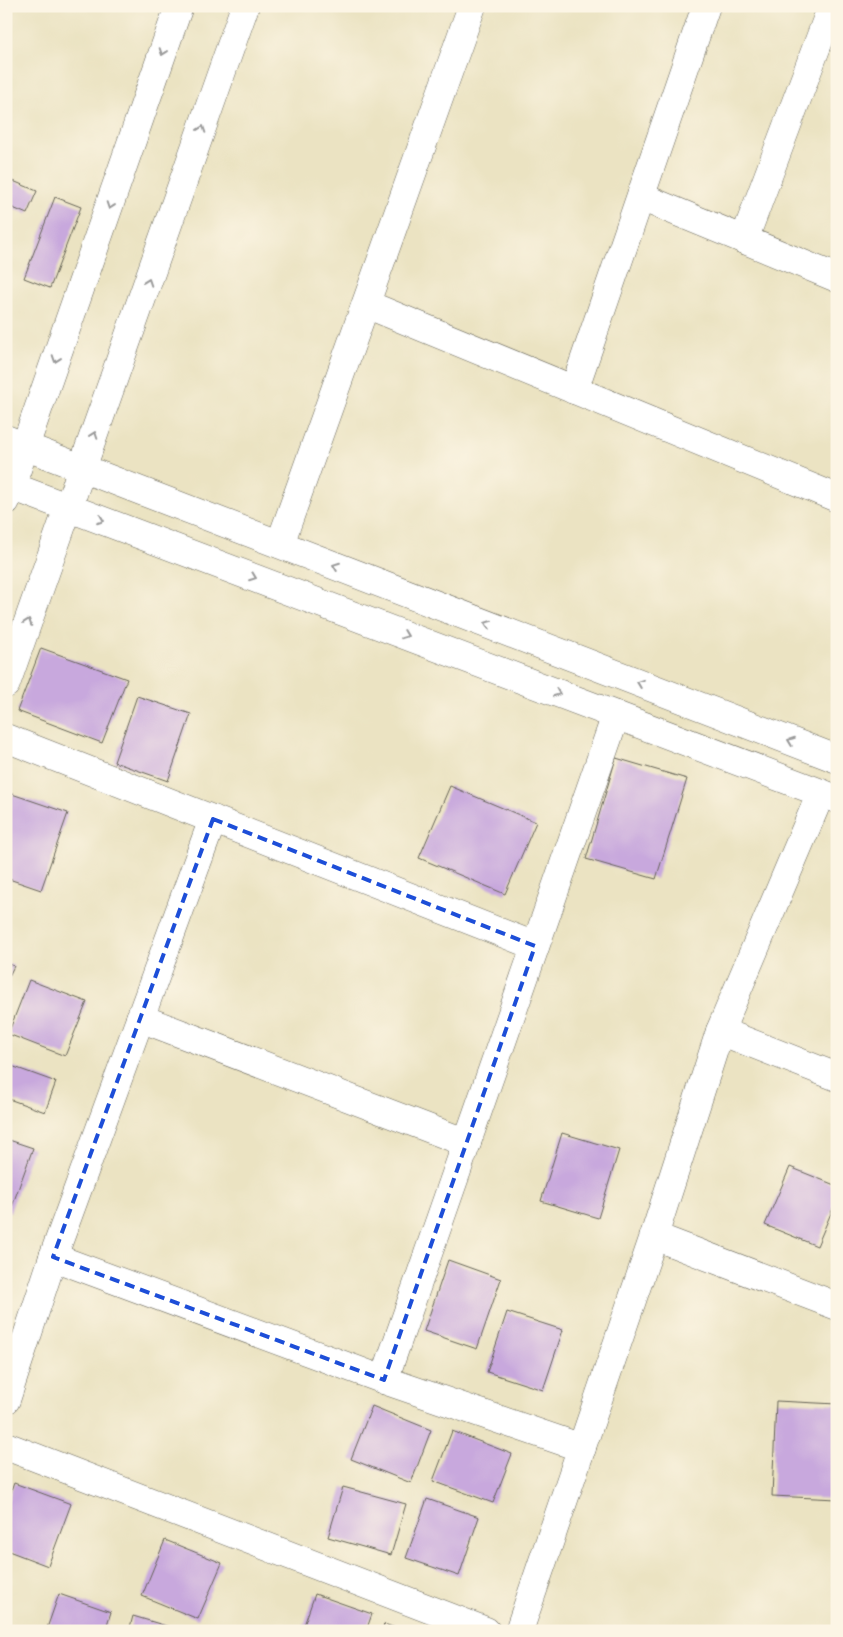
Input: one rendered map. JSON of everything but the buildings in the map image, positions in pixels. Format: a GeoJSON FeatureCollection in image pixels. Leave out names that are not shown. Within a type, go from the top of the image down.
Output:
{"type":"FeatureCollection","features":[{"type":"Feature","properties":{"kind":"street"},"geometry":{"type":"LineString","coordinates":[[180,6],[16,442],[8,490],[68,507],[829,796],[720,1031],[654,1236],[519,1631]]}},
{"type":"Feature","properties":{"kind":"street"},"geometry":{"type":"LineString","coordinates":[[6,684],[245,6]]}},
{"type":"Feature","properties":{"kind":"street"},"geometry":{"type":"LineString","coordinates":[[280,544],[472,6]]}},
{"type":"Feature","properties":{"kind":"street"},"geometry":{"type":"LineString","coordinates":[[574,390],[706,6]]}},
{"type":"Feature","properties":{"kind":"street"},"geometry":{"type":"LineString","coordinates":[[744,240],[832,6]]}},
{"type":"Feature","properties":{"kind":"street"},"geometry":{"type":"LineString","coordinates":[[641,197],[837,278]]}},
{"type":"Feature","properties":{"kind":"street"},"geometry":{"type":"LineString","coordinates":[[366,304],[837,498]]}},
{"type":"Feature","properties":{"kind":"street"},"geometry":{"type":"LineString","coordinates":[[16,442],[837,759]]}},
{"type":"Feature","properties":{"kind":"street"},"geometry":{"type":"LineString","coordinates":[[384,1380],[616,715]]}},
{"type":"Feature","properties":{"kind":"street"},"geometry":{"type":"LineString","coordinates":[[6,738],[535,946]]}},
{"type":"Feature","properties":{"kind":"street"},"geometry":{"type":"LineString","coordinates":[[6,1400],[53,1257],[213,819]]}},
{"type":"Feature","properties":{"kind":"street"},"geometry":{"type":"LineString","coordinates":[[140,1018],[466,1143]]}},
{"type":"Feature","properties":{"kind":"street"},"geometry":{"type":"LineString","coordinates":[[720,1031],[837,1077]]}},
{"type":"Feature","properties":{"kind":"street"},"geometry":{"type":"LineString","coordinates":[[654,1236],[837,1306]]}},
{"type":"Feature","properties":{"kind":"street"},"geometry":{"type":"LineString","coordinates":[[53,1257],[384,1380],[582,1448]]}},
{"type":"Feature","properties":{"kind":"street"},"geometry":{"type":"LineString","coordinates":[[6,1446],[486,1631]]}},
{"type":"Feature","properties":{"kind":"highlighted area"},"geometry":{"type":"Polygon","coordinates":[[[213,819],[535,946],[384,1380],[53,1257],[213,819]]]}}]}
